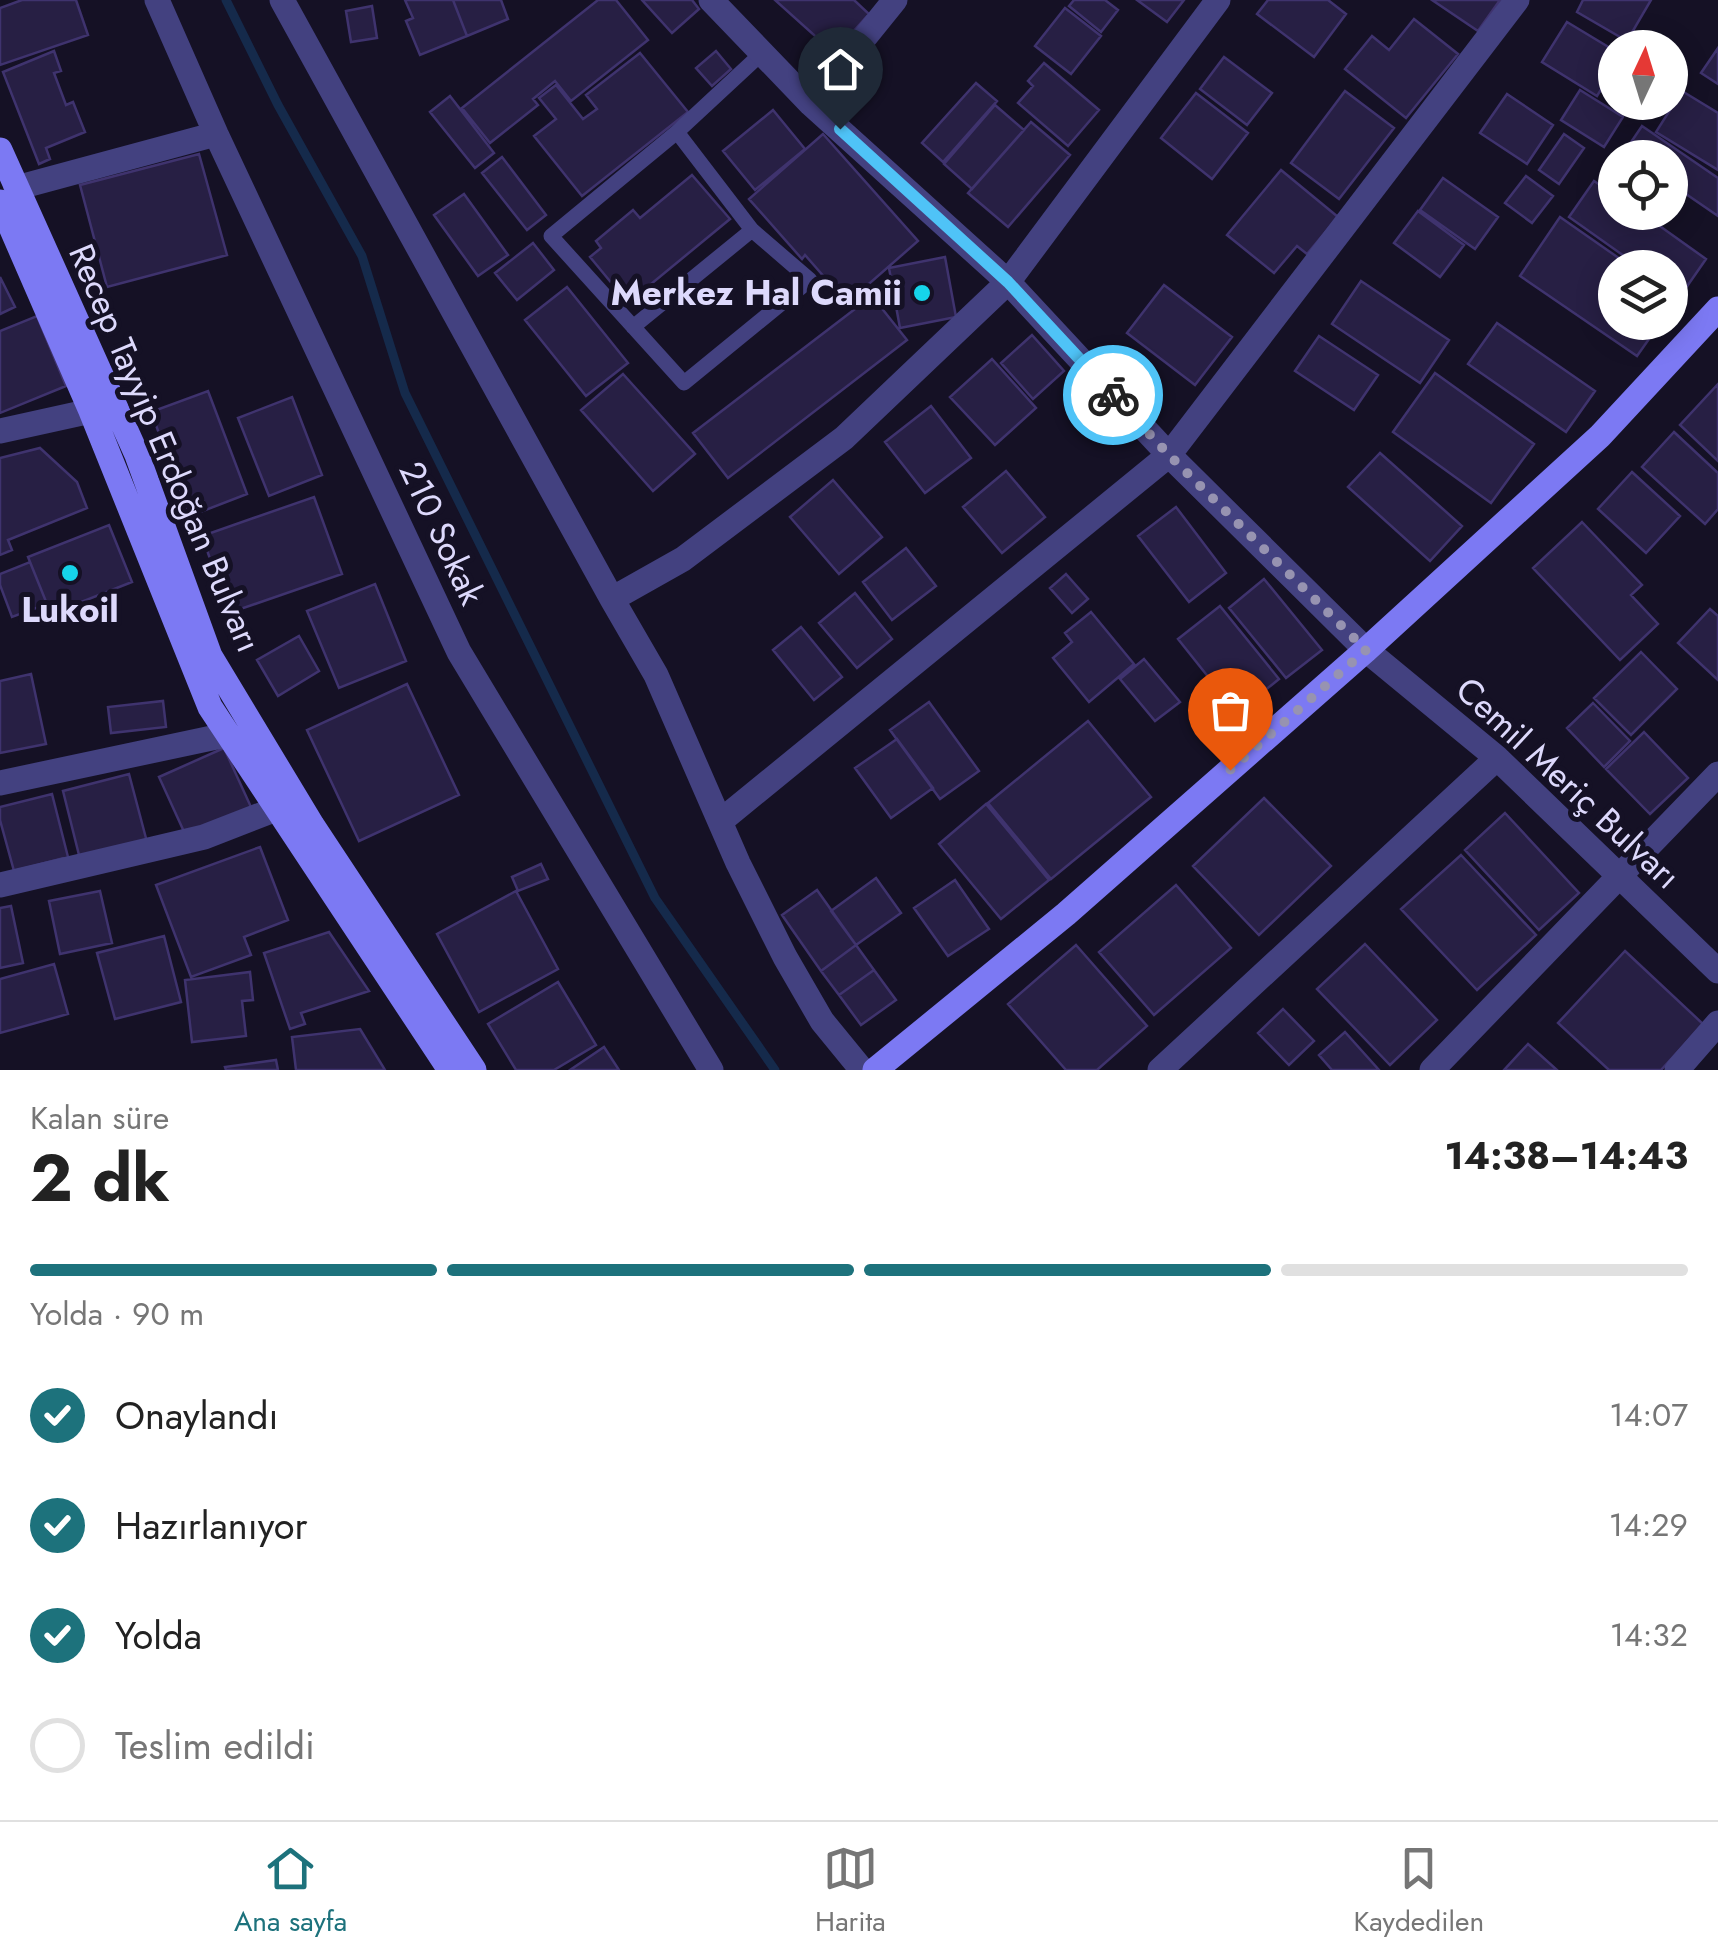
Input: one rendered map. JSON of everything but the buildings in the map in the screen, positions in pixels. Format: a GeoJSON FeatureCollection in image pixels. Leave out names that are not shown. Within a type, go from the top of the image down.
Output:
{"type":"FeatureCollection","features":[{"type":"Feature","properties":{"kind":"street","name":"210 Sokak"},"geometry":{"type":"LineString","coordinates":[[157,0],[459,652],[711,1070]]}},
{"type":"Feature","properties":{"kind":"street"},"geometry":{"type":"LineString","coordinates":[[282,0],[656,675],[738,863],[794,973],[822,1021],[862,1070]]}},
{"type":"Feature","properties":{"kind":"street","name":"Cemil Meriç Bulvarı"},"geometry":{"type":"LineString","coordinates":[[711,0],[812,104],[1008,282],[1169,455],[1366,650],[1496,758],[1718,972]]}},
{"type":"Feature","properties":{"kind":"street"},"geometry":{"type":"LineString","coordinates":[[812,104],[895,0]]}},
{"type":"Feature","properties":{"kind":"street"},"geometry":{"type":"LineString","coordinates":[[612,599],[683,559],[844,438],[1008,282],[1218,0]]}},
{"type":"Feature","properties":{"kind":"street"},"geometry":{"type":"LineString","coordinates":[[722,820],[1169,455],[1517,0]]}},
{"type":"Feature","properties":{"kind":"street"},"geometry":{"type":"LineString","coordinates":[[8,195],[216,134]]}},
{"type":"Feature","properties":{"kind":"street","name":"Recep Tayyip Erdoğan Bulvarı"},"geometry":{"type":"LineString","coordinates":[[0,150],[8,195],[210,707],[450,1070]]}},
{"type":"Feature","properties":{"kind":"street","name":"Recep Tayyip Erdoğan Bulvarı"},"geometry":{"type":"LineString","coordinates":[[8,195],[137,455],[210,656],[312,825],[474,1070]]}},
{"type":"Feature","properties":{"kind":"street"},"geometry":{"type":"LineString","coordinates":[[875,1070],[1066,914],[1366,650],[1600,436],[1717,314]]}},
{"type":"Feature","properties":{"kind":"street"},"geometry":{"type":"LineString","coordinates":[[0,431],[91,411]]}},
{"type":"Feature","properties":{"kind":"street"},"geometry":{"type":"LineString","coordinates":[[0,783],[226,735]]}},
{"type":"Feature","properties":{"kind":"street"},"geometry":{"type":"LineString","coordinates":[[1160,1070],[1496,758]]}},
{"type":"Feature","properties":{"kind":"street"},"geometry":{"type":"LineString","coordinates":[[1432,1070],[1718,774]]}},
{"type":"Feature","properties":{"kind":"street"},"geometry":{"type":"LineString","coordinates":[[0,885],[204,837],[276,809]]}},
{"type":"Feature","properties":{"kind":"street"},"geometry":{"type":"LineString","coordinates":[[1678,1070],[1718,1023]]}},
{"type":"Feature","properties":{"kind":"lane"},"geometry":{"type":"LineString","coordinates":[[677,132],[752,230],[810,280],[684,384],[551,236],[677,132],[762,52]]}},
{"type":"Feature","properties":{"kind":"lane"},"geometry":{"type":"LineString","coordinates":[[633,328],[752,230]]}},
{"type":"Feature","properties":{"kind":"waterway"},"geometry":{"type":"LineString","coordinates":[[226,0],[278,105],[362,256],[405,393],[655,898],[775,1070]]}},
{"type":"Feature","properties":{"kind":"way so far"},"geometry":{"type":"LineString","coordinates":[[1113,395],[1366,650],[1230,770]]}},
{"type":"Feature","properties":{"kind":"place","name":"Merkez Hal Camii"},"geometry":{"type":"Point","coordinates":[922,293]}},
{"type":"Feature","properties":{"kind":"place","name":"Lukoil"},"geometry":{"type":"Point","coordinates":[70,573]}},
{"type":"Feature","properties":{"kind":"route"},"geometry":{"type":"LineString","coordinates":[[840,129],[1008,282],[1113,395]]}}]}
